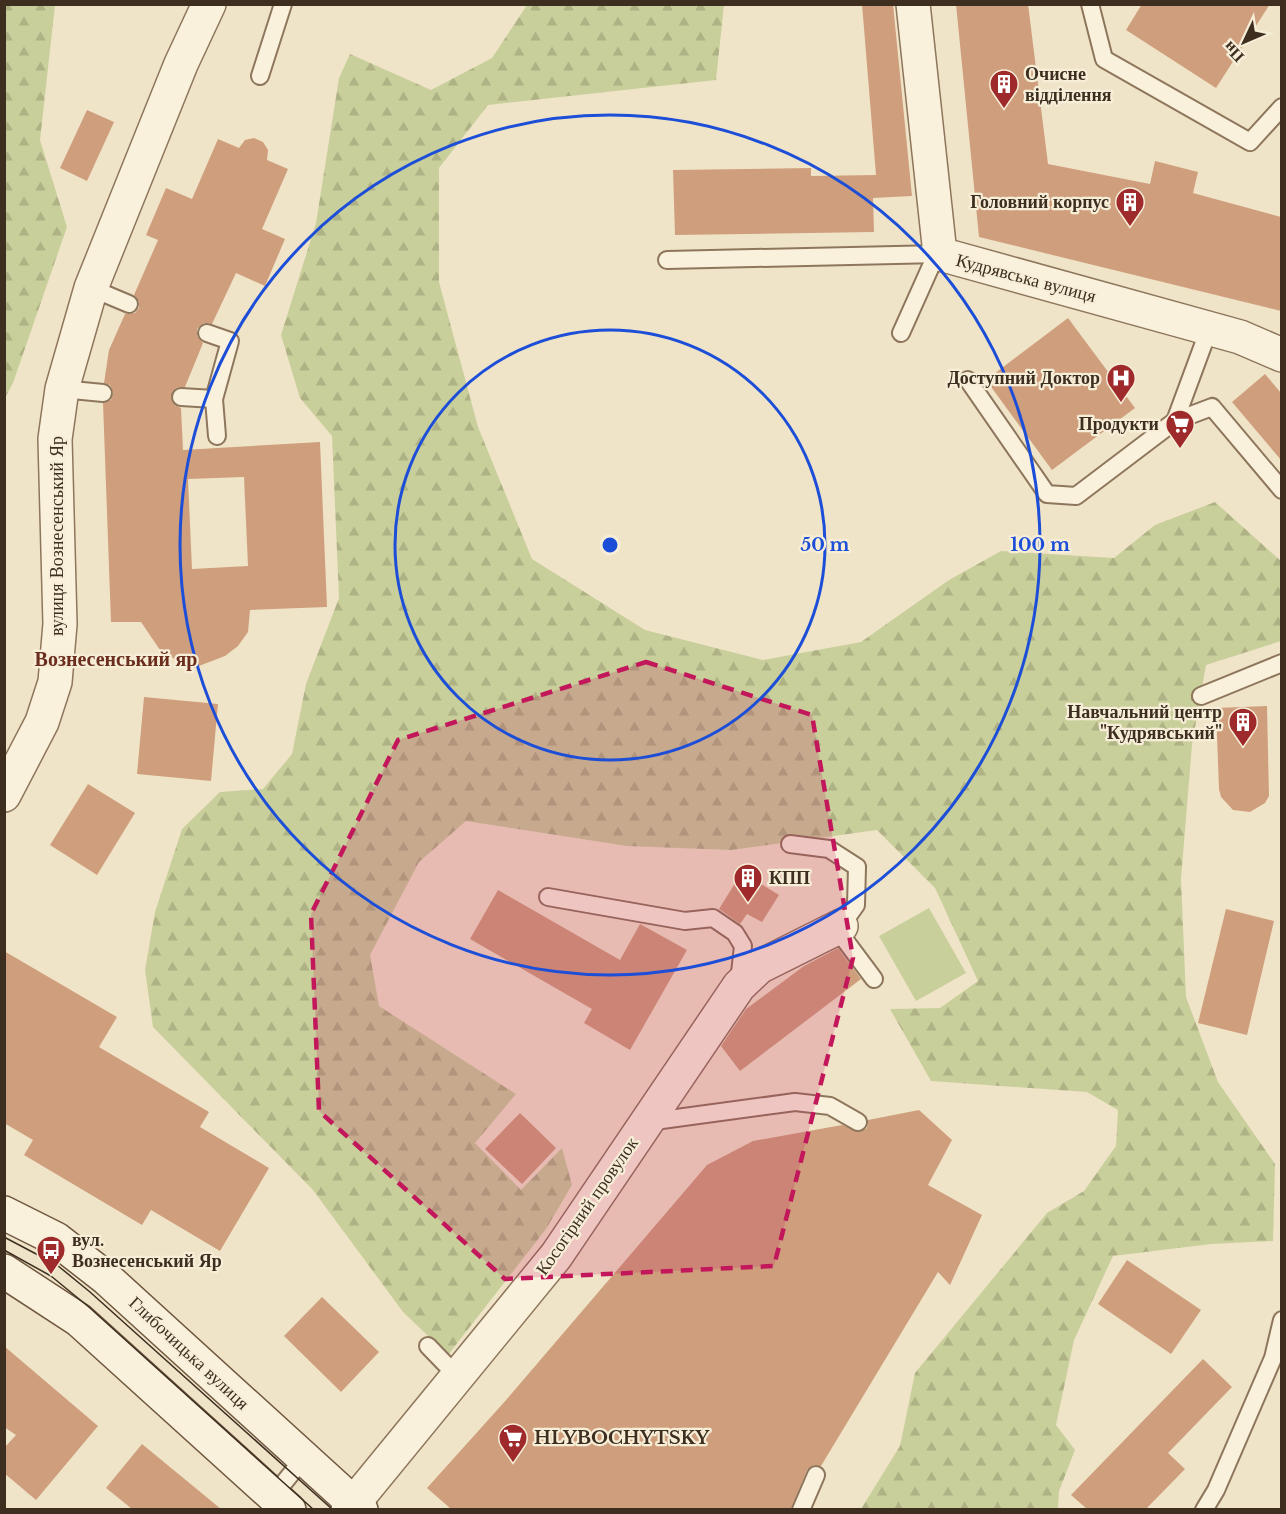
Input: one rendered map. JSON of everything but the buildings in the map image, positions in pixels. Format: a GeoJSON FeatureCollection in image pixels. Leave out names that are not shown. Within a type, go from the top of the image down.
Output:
{"type":"FeatureCollection","features":[{"type":"Feature","properties":{"kind":"street","name":"вулиця Вознесенський Яр"},"geometry":{"type":"LineString","coordinates":[[4,795],[42,722],[55,682],[60,624],[55,439],[62,389],[91,288],[181,64],[208,4]]}},
{"type":"Feature","properties":{"kind":"street","name":"Кудрявська вулиця"},"geometry":{"type":"LineString","coordinates":[[913,4],[940,254],[1240,337],[1281,355]]}},
{"type":"Feature","properties":{"kind":"street","name":"Косогірний провулок"},"geometry":{"type":"LineString","coordinates":[[354,1507],[457,1376],[556,1256],[739,986],[759,967],[838,927]]}},
{"type":"Feature","properties":{"kind":"street","name":"Глибочицька вулиця"},"geometry":{"type":"LineString","coordinates":[[4,1213],[56,1239],[106,1278],[354,1507]]}},
{"type":"Feature","properties":{"kind":"street"},"geometry":{"type":"LineString","coordinates":[[4,1270],[79,1320],[275,1505]]}},
{"type":"Feature","properties":{"kind":"lane"},"geometry":{"type":"LineString","coordinates":[[260,76],[283,4]]}},
{"type":"Feature","properties":{"kind":"lane"},"geometry":{"type":"LineString","coordinates":[[1090,4],[1104,59],[1250,142],[1281,107]]}},
{"type":"Feature","properties":{"kind":"lane"},"geometry":{"type":"LineString","coordinates":[[667,260],[940,254]]}},
{"type":"Feature","properties":{"kind":"lane"},"geometry":{"type":"LineString","coordinates":[[902,333],[931,266],[940,254]]}},
{"type":"Feature","properties":{"kind":"lane"},"geometry":{"type":"LineString","coordinates":[[91,288],[129,304]]}},
{"type":"Feature","properties":{"kind":"lane"},"geometry":{"type":"LineString","coordinates":[[1175,421],[1209,328]]}},
{"type":"Feature","properties":{"kind":"lane"},"geometry":{"type":"LineString","coordinates":[[207,333],[230,341],[214,399],[217,436]]}},
{"type":"Feature","properties":{"kind":"lane"},"geometry":{"type":"LineString","coordinates":[[968,380],[1047,494],[1076,496],[1175,421],[1212,407],[1281,490]]}},
{"type":"Feature","properties":{"kind":"lane"},"geometry":{"type":"LineString","coordinates":[[62,389],[103,393]]}},
{"type":"Feature","properties":{"kind":"lane"},"geometry":{"type":"LineString","coordinates":[[181,397],[214,399]]}},
{"type":"Feature","properties":{"kind":"lane"},"geometry":{"type":"LineString","coordinates":[[1201,696],[1281,663]]}},
{"type":"Feature","properties":{"kind":"lane"},"geometry":{"type":"LineString","coordinates":[[790,844],[829,849],[857,867],[855,905],[838,927],[874,979]]}},
{"type":"Feature","properties":{"kind":"lane"},"geometry":{"type":"LineString","coordinates":[[549,897],[685,921],[713,918],[735,933],[743,946],[739,986]]}},
{"type":"Feature","properties":{"kind":"lane"},"geometry":{"type":"LineString","coordinates":[[646,1122],[795,1102],[830,1106],[858,1122]]}},
{"type":"Feature","properties":{"kind":"lane"},"geometry":{"type":"LineString","coordinates":[[1204,1509],[1216,1490],[1273,1358],[1281,1320]]}},
{"type":"Feature","properties":{"kind":"lane"},"geometry":{"type":"LineString","coordinates":[[428,1346],[457,1376]]}},
{"type":"Feature","properties":{"kind":"lane"},"geometry":{"type":"LineString","coordinates":[[275,1505],[303,1459]]}},
{"type":"Feature","properties":{"kind":"lane"},"geometry":{"type":"LineString","coordinates":[[801,1509],[816,1475]]}},
{"type":"Feature","properties":{"kind":"highlighted area"},"geometry":{"type":"Polygon","coordinates":[[[646,662],[812,715],[853,958],[774,1266],[505,1279],[319,1111],[311,914],[398,740],[646,662]]]}},
{"type":"Feature","properties":{"kind":"green space"},"geometry":{"type":"Polygon","coordinates":[[[5,4],[55,5],[40,140],[67,227],[13,383],[5,398],[5,4]]]}},
{"type":"Feature","properties":{"kind":"green space"},"geometry":{"type":"Polygon","coordinates":[[[527,5],[724,5],[716,80],[488,105],[439,168],[439,282],[478,427],[532,559],[645,630],[763,660],[861,642],[949,580],[1001,551],[1114,558],[1155,525],[1215,502],[1281,561],[1281,641],[1206,665],[1192,745],[1181,879],[1186,997],[1218,1082],[1275,1164],[1273,1241],[1211,1244],[1113,1256],[1074,1340],[1056,1425],[1075,1450],[1059,1491],[1058,1509],[861,1509],[900,1446],[915,1373],[1047,1213],[1084,1191],[1116,1146],[1118,1110],[1087,1092],[931,1081],[890,1009],[940,1008],[978,981],[935,888],[877,830],[731,850],[627,846],[466,821],[419,862],[370,955],[379,1006],[516,1094],[475,1143],[521,1190],[562,1148],[572,1185],[546,1229],[448,1355],[403,1312],[313,1190],[153,1027],[145,970],[155,912],[182,829],[220,792],[263,789],[292,754],[306,684],[339,598],[332,436],[300,398],[281,335],[316,223],[339,78],[350,54],[431,90],[492,58],[527,5]]]}},
{"type":"Feature","properties":{"kind":"green space"},"geometry":{"type":"Polygon","coordinates":[[[929,908],[966,973],[916,1001],[879,936],[929,908]]]}},
{"type":"Feature","properties":{"kind":"tram line"},"geometry":{"type":"LineString","coordinates":[[4,1237],[57,1265],[90,1292],[333,1510]]}},
{"type":"Feature","properties":{"kind":"tram line"},"geometry":{"type":"LineString","coordinates":[[4,1250],[51,1276],[90,1308],[314,1510]]}},
{"type":"Feature","properties":{"kind":"place","name":"Очисне відділення"},"geometry":{"type":"Point","coordinates":[1004,110]}},
{"type":"Feature","properties":{"kind":"place","name":"Головний корпус"},"geometry":{"type":"Point","coordinates":[1130,228]}},
{"type":"Feature","properties":{"kind":"place","name":"Доступний Доктор"},"geometry":{"type":"Point","coordinates":[1121,404]}},
{"type":"Feature","properties":{"kind":"place","name":"Продукти"},"geometry":{"type":"Point","coordinates":[1180,450]}},
{"type":"Feature","properties":{"kind":"place","name":"Навчальний центр \"Кудрявський\""},"geometry":{"type":"Point","coordinates":[1243,748]}},
{"type":"Feature","properties":{"kind":"place","name":"КПП"},"geometry":{"type":"Point","coordinates":[748,904]}},
{"type":"Feature","properties":{"kind":"place","name":"вул. Вознесенський Яр"},"geometry":{"type":"Point","coordinates":[51,1276]}},
{"type":"Feature","properties":{"kind":"place","name":"HLYBOCHYTSKY"},"geometry":{"type":"Point","coordinates":[513,1464]}},
{"type":"Feature","properties":{"kind":"district","name":"Вознесенський яр"},"geometry":{"type":"Point","coordinates":[116,659]}}]}
